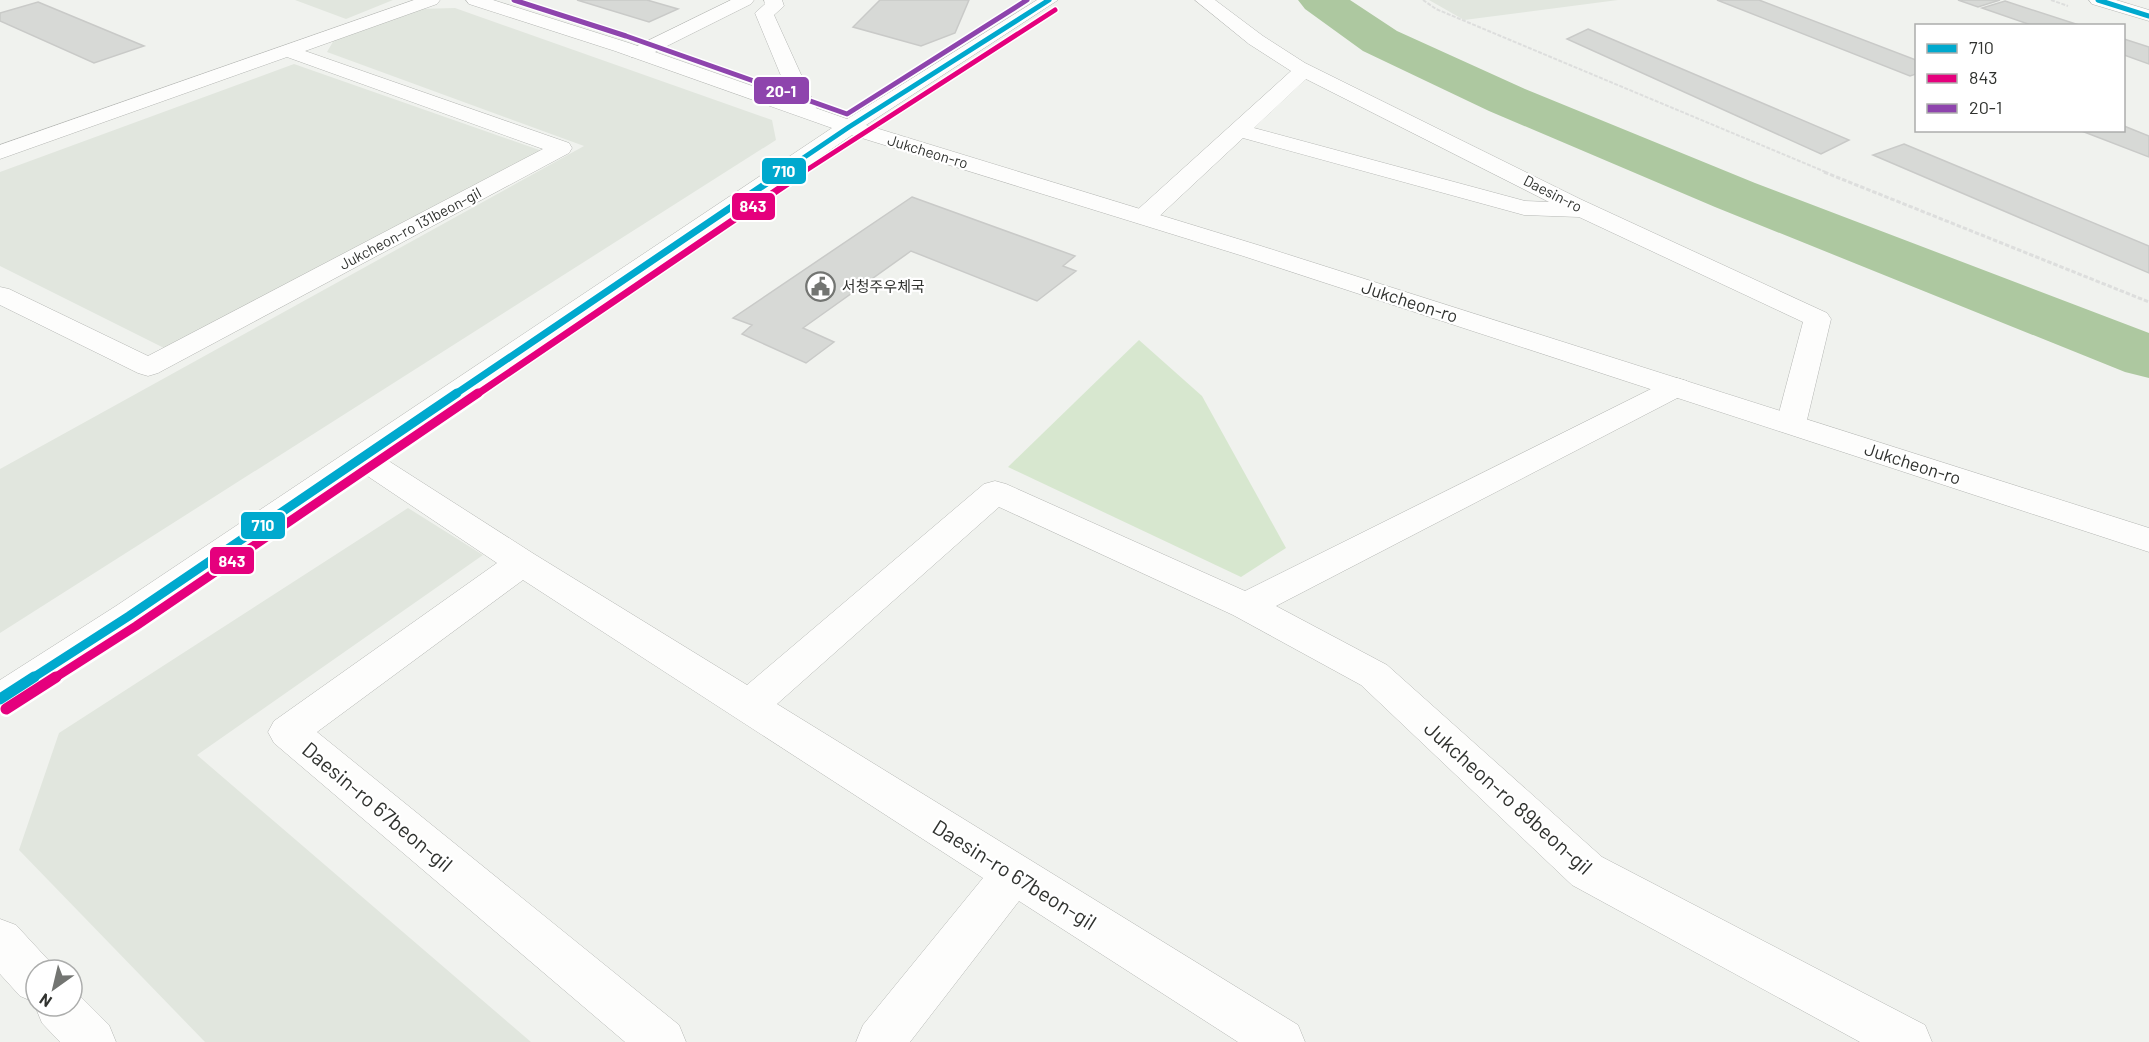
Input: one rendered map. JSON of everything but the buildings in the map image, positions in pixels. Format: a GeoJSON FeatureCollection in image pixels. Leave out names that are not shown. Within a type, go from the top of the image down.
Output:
{"type":"FeatureCollection","features":[{"type":"Feature","properties":{"kind":"street"},"geometry":{"type":"LineString","coordinates":[[0,152],[431,0]]}},
{"type":"Feature","properties":{"kind":"street","name":"Jukcheon-ro"},"geometry":{"type":"LineString","coordinates":[[475,0],[638,53],[849,127],[1144,217],[2149,540]]}},
{"type":"Feature","properties":{"kind":"street"},"geometry":{"type":"LineString","coordinates":[[638,53],[745,0]]}},
{"type":"Feature","properties":{"kind":"street"},"geometry":{"type":"LineString","coordinates":[[773,0],[775,6],[764,13],[807,112]]}},
{"type":"Feature","properties":{"kind":"street"},"geometry":{"type":"LineString","coordinates":[[0,699],[129,616],[849,127],[1049,0]]}},
{"type":"Feature","properties":{"kind":"street","name":"Daesin-ro"},"geometry":{"type":"LineString","coordinates":[[1204,0],[1256,40],[1304,70],[1585,210],[1817,319],[1791,424]]}},
{"type":"Feature","properties":{"kind":"street"},"geometry":{"type":"LineString","coordinates":[[2098,0],[2149,16]]}},
{"type":"Feature","properties":{"kind":"street","name":"Jukcheon-ro 131beon-gil"},"geometry":{"type":"LineString","coordinates":[[0,295],[148,367],[561,148],[287,51]]}},
{"type":"Feature","properties":{"kind":"street"},"geometry":{"type":"LineString","coordinates":[[1144,217],[1304,70]]}},
{"type":"Feature","properties":{"kind":"street"},"geometry":{"type":"LineString","coordinates":[[1238,130],[1524,208],[1585,210]]}},
{"type":"Feature","properties":{"kind":"street"},"geometry":{"type":"LineString","coordinates":[[749,706],[994,492],[1246,606],[1677,387]]}},
{"type":"Feature","properties":{"kind":"street","name":"Daesin-ro 67beon-gil"},"geometry":{"type":"LineString","coordinates":[[362,458],[522,563],[1281,1042]]}},
{"type":"Feature","properties":{"kind":"street","name":"Daesin-ro 67beon-gil"},"geometry":{"type":"LineString","coordinates":[[522,563],[288,732],[662,1042]]}},
{"type":"Feature","properties":{"kind":"street","name":"Jukcheon-ro 89beon-gil"},"geometry":{"type":"LineString","coordinates":[[1246,606],[1374,675],[1587,871],[1908,1042]]}},
{"type":"Feature","properties":{"kind":"street"},"geometry":{"type":"LineString","coordinates":[[880,1042],[1014,873]]}},
{"type":"Feature","properties":{"kind":"street"},"geometry":{"type":"LineString","coordinates":[[0,940],[24,967]]}},
{"type":"Feature","properties":{"kind":"street"},"geometry":{"type":"LineString","coordinates":[[70,1018],[92,1042]]}},
{"type":"Feature","properties":{"kind":"path"},"geometry":{"type":"LineString","coordinates":[[1423,0],[1436,9],[1564,64],[1926,214],[2149,302]]}},
{"type":"Feature","properties":{"kind":"shaded area"},"geometry":{"type":"Polygon","coordinates":[[[295,0],[393,0],[346,19],[295,0]]]}},
{"type":"Feature","properties":{"kind":"shaded area"},"geometry":{"type":"Polygon","coordinates":[[[1429,0],[1618,0],[1464,20],[1429,0]]]}},
{"type":"Feature","properties":{"kind":"shaded area"},"geometry":{"type":"Polygon","coordinates":[[[455,8],[772,120],[776,140],[0,633],[0,469],[584,146],[327,52],[334,40],[418,9],[455,8]]]}},
{"type":"Feature","properties":{"kind":"shaded area"},"geometry":{"type":"Polygon","coordinates":[[[294,64],[548,153],[182,357],[0,266],[0,172],[294,64]]]}},
{"type":"Feature","properties":{"kind":"shaded area"},"geometry":{"type":"Polygon","coordinates":[[[408,508],[483,555],[197,755],[531,1042],[205,1042],[19,850],[59,733],[408,508]]]}},
{"type":"Feature","properties":{"kind":"green space"},"geometry":{"type":"Polygon","coordinates":[[[1139,340],[1202,396],[1286,548],[1241,577],[1008,467],[1139,340]]]}},
{"type":"Feature","properties":{"kind":"waterway"},"geometry":{"type":"LineString","coordinates":[[1320,0],[1380,41],[1507,100],[1735,195],[2149,357]]}},
{"type":"Feature","properties":{"kind":"transit line","name":"20-1"},"geometry":{"type":"LineString","coordinates":[[514,0],[626,36],[847,114],[1027,0]]}},
{"type":"Feature","properties":{"kind":"transit line","name":"710"},"geometry":{"type":"LineString","coordinates":[[0,699],[129,616],[849,127],[1049,0]]}},
{"type":"Feature","properties":{"kind":"transit line","name":"710"},"geometry":{"type":"LineString","coordinates":[[2098,0],[2149,16]]}},
{"type":"Feature","properties":{"kind":"transit line","name":"843"},"geometry":{"type":"LineString","coordinates":[[6,709],[136,626],[856,137],[1055,10]]}},
{"type":"Feature","properties":{"kind":"place","name":"서청주우체국"},"geometry":{"type":"Point","coordinates":[821,286]}}]}
